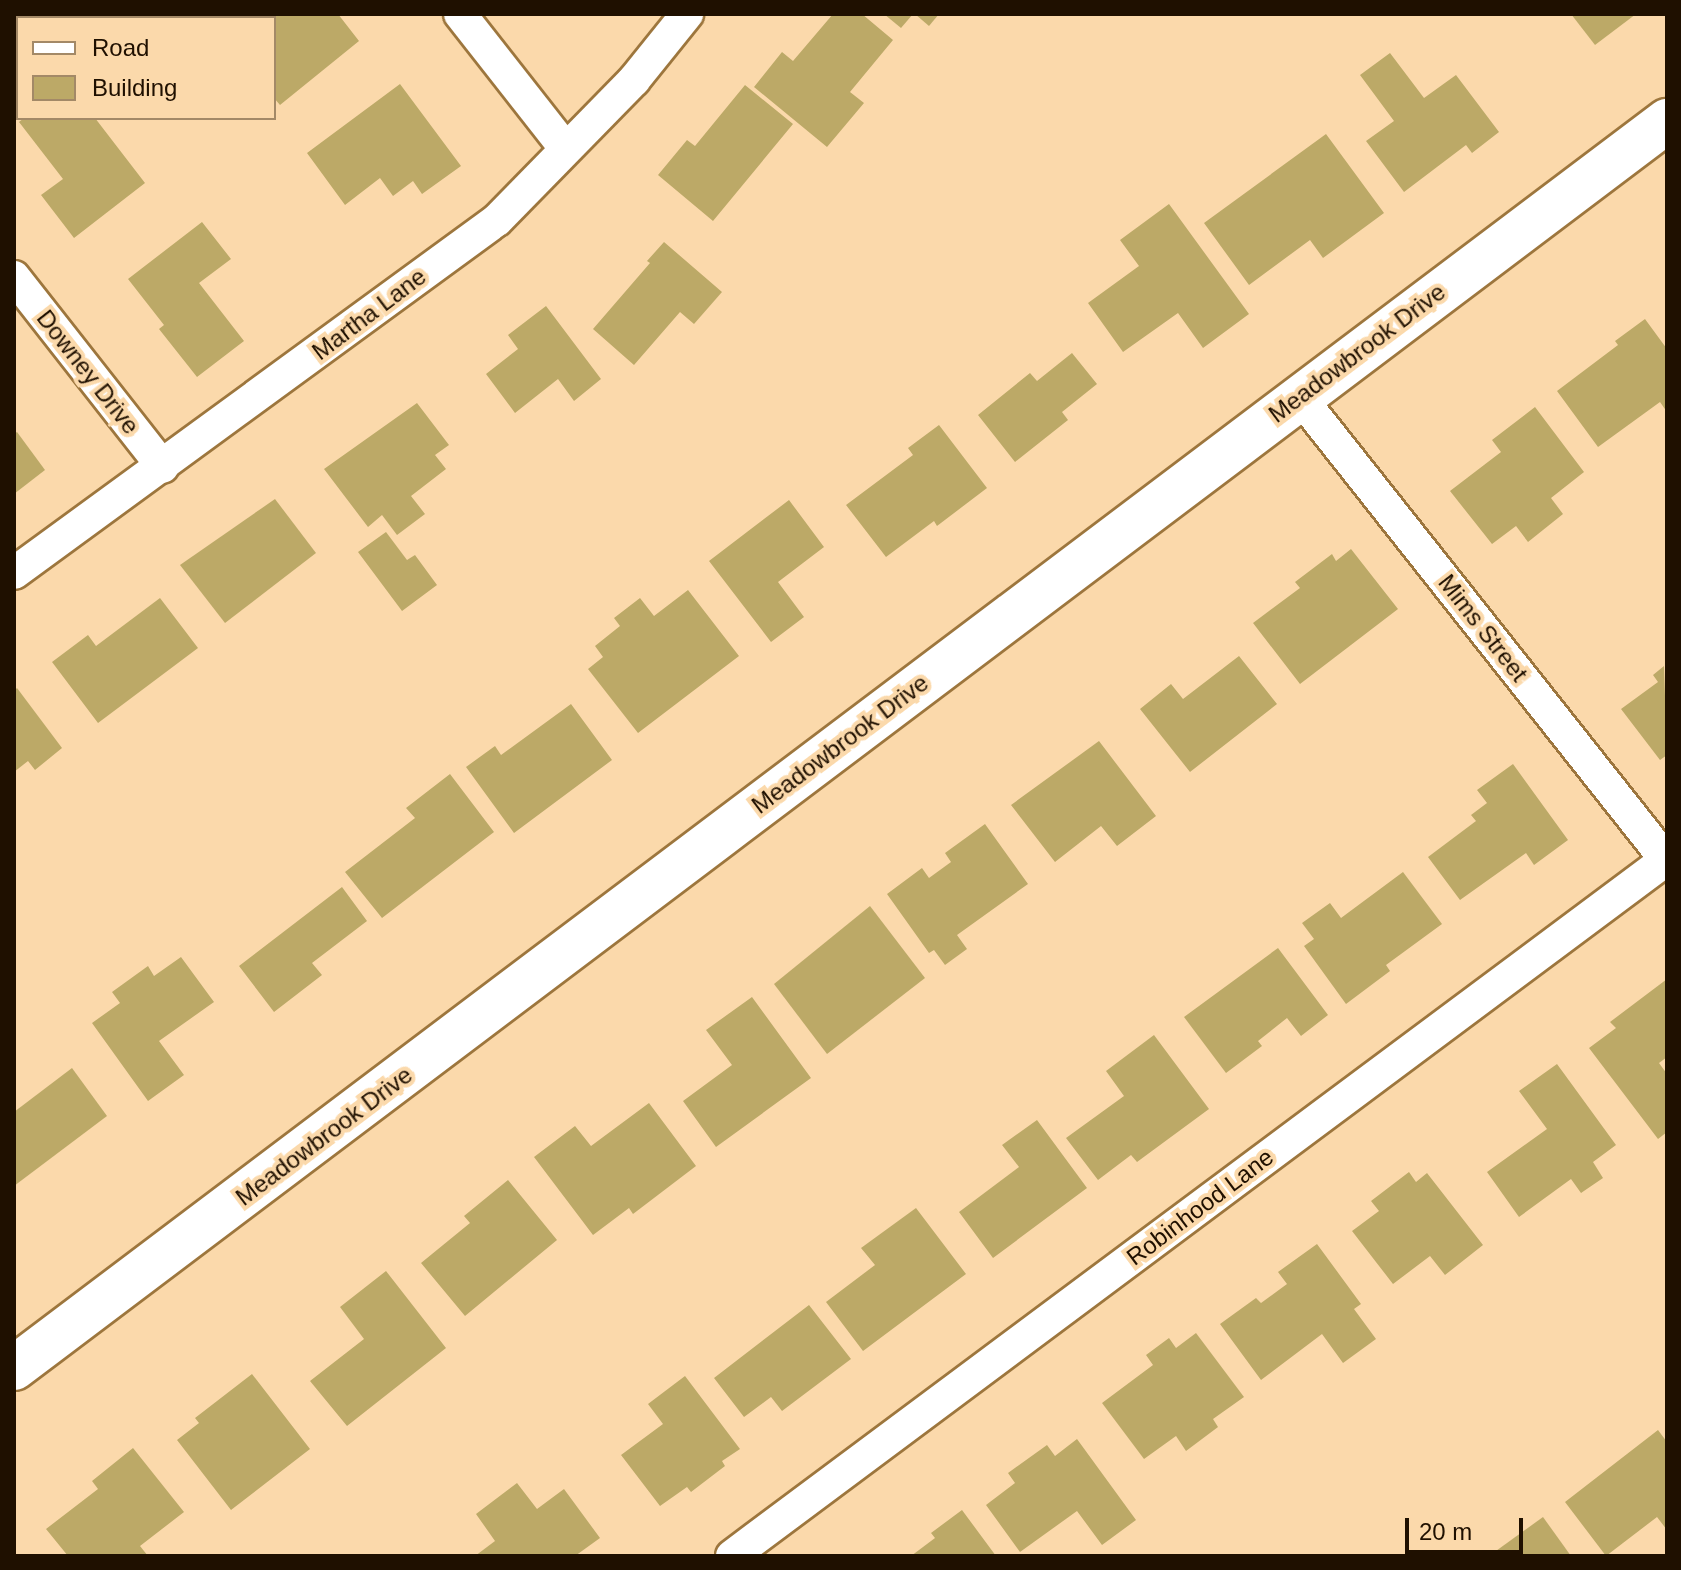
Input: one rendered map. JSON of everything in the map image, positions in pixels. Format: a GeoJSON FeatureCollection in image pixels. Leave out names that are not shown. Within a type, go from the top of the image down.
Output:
{"type":"FeatureCollection","features":[{"type":"Feature","properties":{"kind":"main road","name":"Meadowbrook Drive"},"geometry":{"type":"LineString","coordinates":[[14,1368],[1667,121]]}},
{"type":"Feature","properties":{"kind":"street"},"geometry":{"type":"LineString","coordinates":[[460,14],[565,148]]}},
{"type":"Feature","properties":{"kind":"street","name":"Martha Lane"},"geometry":{"type":"LineString","coordinates":[[14,573],[497,220],[634,80],[687,14]]}},
{"type":"Feature","properties":{"kind":"street","name":"Downey Drive"},"geometry":{"type":"LineString","coordinates":[[14,277],[163,467]]}},
{"type":"Feature","properties":{"kind":"street","name":"Mims Street"},"geometry":{"type":"LineString","coordinates":[[1299,396],[1667,860]]}},
{"type":"Feature","properties":{"kind":"street","name":"Robinhood Lane"},"geometry":{"type":"LineString","coordinates":[[732,1556],[1667,860]]}},
{"type":"Feature","properties":{"kind":"building"},"geometry":{"type":"Polygon","coordinates":[[[250,14],[338,14],[359,41],[280,105],[276,100],[276,16],[250,14]]]}},
{"type":"Feature","properties":{"kind":"building"},"geometry":{"type":"Polygon","coordinates":[[[833,14],[862,14],[893,40],[850,92],[864,103],[827,147],[754,87],[782,52],[793,61],[833,14]]]}},
{"type":"Feature","properties":{"kind":"building"},"geometry":{"type":"Polygon","coordinates":[[[884,14],[913,14],[901,28],[884,14]]]}},
{"type":"Feature","properties":{"kind":"building"},"geometry":{"type":"Polygon","coordinates":[[[915,14],[939,14],[929,26],[915,14]]]}},
{"type":"Feature","properties":{"kind":"building"},"geometry":{"type":"Polygon","coordinates":[[[1571,14],[1636,14],[1595,45],[1571,14]]]}},
{"type":"Feature","properties":{"kind":"building"},"geometry":{"type":"Polygon","coordinates":[[[14,27],[16,98],[14,99],[14,27]]]}},
{"type":"Feature","properties":{"kind":"building"},"geometry":{"type":"Polygon","coordinates":[[[1390,53],[1424,98],[1456,75],[1499,132],[1472,153],[1466,145],[1404,192],[1366,141],[1394,121],[1360,75],[1390,53]]]}},
{"type":"Feature","properties":{"kind":"building"},"geometry":{"type":"Polygon","coordinates":[[[400,84],[461,166],[422,194],[413,181],[393,196],[380,178],[345,205],[307,153],[400,84]]]}},
{"type":"Feature","properties":{"kind":"building"},"geometry":{"type":"Polygon","coordinates":[[[745,85],[793,124],[713,221],[658,175],[687,140],[695,146],[745,85]]]}},
{"type":"Feature","properties":{"kind":"building"},"geometry":{"type":"Polygon","coordinates":[[[97,120],[145,183],[74,238],[41,195],[63,179],[19,122],[97,120]]]}},
{"type":"Feature","properties":{"kind":"building"},"geometry":{"type":"Polygon","coordinates":[[[1326,134],[1384,213],[1323,258],[1310,240],[1249,285],[1204,223],[1326,134]]]}},
{"type":"Feature","properties":{"kind":"building"},"geometry":{"type":"Polygon","coordinates":[[[1169,204],[1249,314],[1203,348],[1178,313],[1123,352],[1088,303],[1139,266],[1120,240],[1169,204]]]}},
{"type":"Feature","properties":{"kind":"building"},"geometry":{"type":"Polygon","coordinates":[[[202,222],[231,259],[199,283],[244,341],[197,377],[159,329],[164,325],[128,279],[202,222]]]}},
{"type":"Feature","properties":{"kind":"building"},"geometry":{"type":"Polygon","coordinates":[[[664,242],[722,292],[694,324],[680,312],[634,365],[593,329],[650,263],[647,261],[664,242]]]}},
{"type":"Feature","properties":{"kind":"building"},"geometry":{"type":"Polygon","coordinates":[[[546,306],[601,379],[574,401],[558,379],[515,413],[486,374],[518,349],[508,335],[546,306]]]}},
{"type":"Feature","properties":{"kind":"building"},"geometry":{"type":"Polygon","coordinates":[[[1645,319],[1667,349],[1667,412],[1660,402],[1598,447],[1557,391],[1618,345],[1615,341],[1645,319]]]}},
{"type":"Feature","properties":{"kind":"building"},"geometry":{"type":"Polygon","coordinates":[[[1072,353],[1097,384],[1062,412],[1068,420],[1015,462],[978,415],[1030,373],[1037,381],[1072,353]]]}},
{"type":"Feature","properties":{"kind":"building"},"geometry":{"type":"Polygon","coordinates":[[[417,403],[449,445],[435,455],[446,469],[411,496],[425,514],[397,535],[382,515],[368,527],[324,469],[417,403]]]}},
{"type":"Feature","properties":{"kind":"building"},"geometry":{"type":"Polygon","coordinates":[[[1535,407],[1584,472],[1551,498],[1563,514],[1528,542],[1516,526],[1492,544],[1450,491],[1501,452],[1492,440],[1535,407]]]}},
{"type":"Feature","properties":{"kind":"building"},"geometry":{"type":"Polygon","coordinates":[[[939,425],[987,488],[937,526],[934,521],[886,557],[846,505],[913,455],[908,448],[939,425]]]}},
{"type":"Feature","properties":{"kind":"building"},"geometry":{"type":"Polygon","coordinates":[[[17,432],[45,470],[14,494],[14,434],[17,432]]]}},
{"type":"Feature","properties":{"kind":"building"},"geometry":{"type":"Polygon","coordinates":[[[275,499],[316,553],[225,623],[180,565],[275,499]]]}},
{"type":"Feature","properties":{"kind":"building"},"geometry":{"type":"Polygon","coordinates":[[[789,500],[824,547],[778,582],[804,617],[771,642],[709,561],[789,500]]]}},
{"type":"Feature","properties":{"kind":"building"},"geometry":{"type":"Polygon","coordinates":[[[386,532],[407,560],[415,555],[437,585],[402,611],[358,552],[386,532]]]}},
{"type":"Feature","properties":{"kind":"building"},"geometry":{"type":"Polygon","coordinates":[[[1351,549],[1398,609],[1300,684],[1253,623],[1300,588],[1295,582],[1332,554],[1336,561],[1351,549]]]}},
{"type":"Feature","properties":{"kind":"building"},"geometry":{"type":"Polygon","coordinates":[[[688,590],[739,656],[638,733],[588,669],[603,657],[595,646],[620,626],[614,618],[640,598],[654,616],[688,590]]]}},
{"type":"Feature","properties":{"kind":"building"},"geometry":{"type":"Polygon","coordinates":[[[160,598],[198,648],[98,723],[52,662],[88,635],[96,646],[160,598]]]}},
{"type":"Feature","properties":{"kind":"building"},"geometry":{"type":"Polygon","coordinates":[[[1239,656],[1277,704],[1190,772],[1140,709],[1171,684],[1183,699],[1239,656]]]}},
{"type":"Feature","properties":{"kind":"building"},"geometry":{"type":"Polygon","coordinates":[[[1664,666],[1667,755],[1660,760],[1621,709],[1658,682],[1653,675],[1664,666]]]}},
{"type":"Feature","properties":{"kind":"building"},"geometry":{"type":"Polygon","coordinates":[[[17,688],[62,748],[35,770],[28,761],[14,772],[14,691],[17,688]]]}},
{"type":"Feature","properties":{"kind":"building"},"geometry":{"type":"Polygon","coordinates":[[[571,704],[612,760],[514,833],[466,767],[495,746],[501,755],[571,704]]]}},
{"type":"Feature","properties":{"kind":"building"},"geometry":{"type":"Polygon","coordinates":[[[1099,741],[1156,816],[1117,846],[1101,826],[1055,862],[1011,805],[1099,741]]]}},
{"type":"Feature","properties":{"kind":"building"},"geometry":{"type":"Polygon","coordinates":[[[1513,764],[1568,840],[1534,865],[1526,853],[1460,900],[1428,857],[1476,821],[1471,815],[1487,803],[1477,790],[1513,764]]]}},
{"type":"Feature","properties":{"kind":"building"},"geometry":{"type":"Polygon","coordinates":[[[450,774],[494,832],[382,918],[345,872],[415,818],[406,808],[450,774]]]}},
{"type":"Feature","properties":{"kind":"building"},"geometry":{"type":"Polygon","coordinates":[[[985,824],[1028,884],[957,935],[967,949],[945,965],[934,950],[929,953],[887,894],[922,868],[929,878],[951,862],[945,853],[985,824]]]}},
{"type":"Feature","properties":{"kind":"building"},"geometry":{"type":"Polygon","coordinates":[[[1403,872],[1442,924],[1386,965],[1390,971],[1346,1004],[1304,946],[1314,939],[1302,923],[1330,903],[1341,918],[1403,872]]]}},
{"type":"Feature","properties":{"kind":"building"},"geometry":{"type":"Polygon","coordinates":[[[342,887],[367,921],[312,963],[322,975],[274,1012],[239,966],[342,887]]]}},
{"type":"Feature","properties":{"kind":"building"},"geometry":{"type":"Polygon","coordinates":[[[870,906],[925,978],[827,1054],[774,984],[870,906]]]}},
{"type":"Feature","properties":{"kind":"building"},"geometry":{"type":"Polygon","coordinates":[[[1278,948],[1328,1015],[1301,1036],[1287,1018],[1258,1041],[1262,1046],[1226,1073],[1184,1017],[1278,948]]]}},
{"type":"Feature","properties":{"kind":"building"},"geometry":{"type":"Polygon","coordinates":[[[181,957],[214,1002],[159,1041],[184,1075],[148,1101],[92,1023],[120,1003],[112,992],[148,966],[154,976],[181,957]]]}},
{"type":"Feature","properties":{"kind":"building"},"geometry":{"type":"Polygon","coordinates":[[[1667,979],[1667,1057],[1659,1063],[1667,1074],[1667,1132],[1658,1139],[1589,1048],[1616,1028],[1610,1022],[1667,979]]]}},
{"type":"Feature","properties":{"kind":"building"},"geometry":{"type":"Polygon","coordinates":[[[752,997],[811,1078],[716,1147],[683,1101],[732,1065],[706,1030],[752,997]]]}},
{"type":"Feature","properties":{"kind":"building"},"geometry":{"type":"Polygon","coordinates":[[[1154,1035],[1209,1109],[1137,1162],[1131,1155],[1098,1180],[1066,1138],[1124,1096],[1106,1071],[1154,1035]]]}},
{"type":"Feature","properties":{"kind":"building"},"geometry":{"type":"Polygon","coordinates":[[[1557,1064],[1616,1145],[1593,1162],[1603,1178],[1581,1193],[1571,1179],[1519,1217],[1487,1172],[1547,1129],[1519,1091],[1557,1064]]]}},
{"type":"Feature","properties":{"kind":"building"},"geometry":{"type":"Polygon","coordinates":[[[72,1068],[107,1116],[14,1186],[14,1112],[72,1068]]]}},
{"type":"Feature","properties":{"kind":"building"},"geometry":{"type":"Polygon","coordinates":[[[649,1103],[696,1166],[633,1214],[629,1208],[593,1235],[534,1157],[575,1126],[591,1146],[649,1103]]]}},
{"type":"Feature","properties":{"kind":"building"},"geometry":{"type":"Polygon","coordinates":[[[1037,1120],[1087,1188],[993,1258],[959,1212],[1019,1167],[1002,1145],[1037,1120]]]}},
{"type":"Feature","properties":{"kind":"building"},"geometry":{"type":"Polygon","coordinates":[[[1409,1172],[1416,1182],[1427,1173],[1483,1245],[1445,1275],[1430,1256],[1393,1284],[1352,1231],[1379,1211],[1371,1201],[1409,1172]]]}},
{"type":"Feature","properties":{"kind":"building"},"geometry":{"type":"Polygon","coordinates":[[[508,1180],[557,1240],[465,1316],[421,1263],[470,1223],[464,1216],[508,1180]]]}},
{"type":"Feature","properties":{"kind":"building"},"geometry":{"type":"Polygon","coordinates":[[[916,1208],[966,1274],[863,1351],[826,1302],[875,1265],[861,1248],[916,1208]]]}},
{"type":"Feature","properties":{"kind":"building"},"geometry":{"type":"Polygon","coordinates":[[[1317,1244],[1361,1304],[1354,1309],[1376,1339],[1343,1363],[1322,1334],[1261,1380],[1220,1324],[1256,1298],[1261,1303],[1287,1284],[1278,1272],[1317,1244]]]}},
{"type":"Feature","properties":{"kind":"building"},"geometry":{"type":"Polygon","coordinates":[[[386,1271],[446,1348],[347,1426],[310,1381],[364,1339],[340,1307],[386,1271]]]}},
{"type":"Feature","properties":{"kind":"building"},"geometry":{"type":"Polygon","coordinates":[[[809,1305],[851,1359],[782,1411],[771,1397],[744,1417],[714,1378],[809,1305]]]}},
{"type":"Feature","properties":{"kind":"building"},"geometry":{"type":"Polygon","coordinates":[[[1196,1333],[1244,1397],[1213,1419],[1218,1427],[1186,1451],[1176,1436],[1144,1459],[1102,1403],[1153,1365],[1146,1355],[1169,1338],[1176,1348],[1196,1333]]]}},
{"type":"Feature","properties":{"kind":"building"},"geometry":{"type":"Polygon","coordinates":[[[252,1374],[310,1449],[231,1510],[177,1440],[199,1423],[195,1418],[252,1374]]]}},
{"type":"Feature","properties":{"kind":"building"},"geometry":{"type":"Polygon","coordinates":[[[685,1376],[740,1449],[722,1461],[725,1466],[691,1492],[687,1487],[660,1506],[621,1455],[663,1424],[648,1404],[685,1376]]]}},
{"type":"Feature","properties":{"kind":"building"},"geometry":{"type":"Polygon","coordinates":[[[1658,1430],[1667,1442],[1667,1530],[1657,1517],[1606,1556],[1565,1502],[1658,1430]]]}},
{"type":"Feature","properties":{"kind":"building"},"geometry":{"type":"Polygon","coordinates":[[[1077,1439],[1136,1520],[1102,1545],[1077,1511],[1020,1552],[986,1505],[1015,1483],[1008,1473],[1047,1445],[1055,1456],[1077,1439]]]}},
{"type":"Feature","properties":{"kind":"building"},"geometry":{"type":"Polygon","coordinates":[[[133,1448],[184,1512],[140,1546],[148,1556],[68,1556],[46,1529],[98,1489],[92,1481],[133,1448]]]}},
{"type":"Feature","properties":{"kind":"building"},"geometry":{"type":"Polygon","coordinates":[[[517,1483],[537,1509],[564,1489],[600,1538],[575,1556],[475,1556],[495,1541],[476,1514],[517,1483]]]}},
{"type":"Feature","properties":{"kind":"building"},"geometry":{"type":"Polygon","coordinates":[[[962,1510],[996,1556],[911,1556],[935,1538],[931,1533],[962,1510]]]}},
{"type":"Feature","properties":{"kind":"building"},"geometry":{"type":"Polygon","coordinates":[[[1543,1517],[1571,1556],[1489,1556],[1543,1517]]]}}]}
